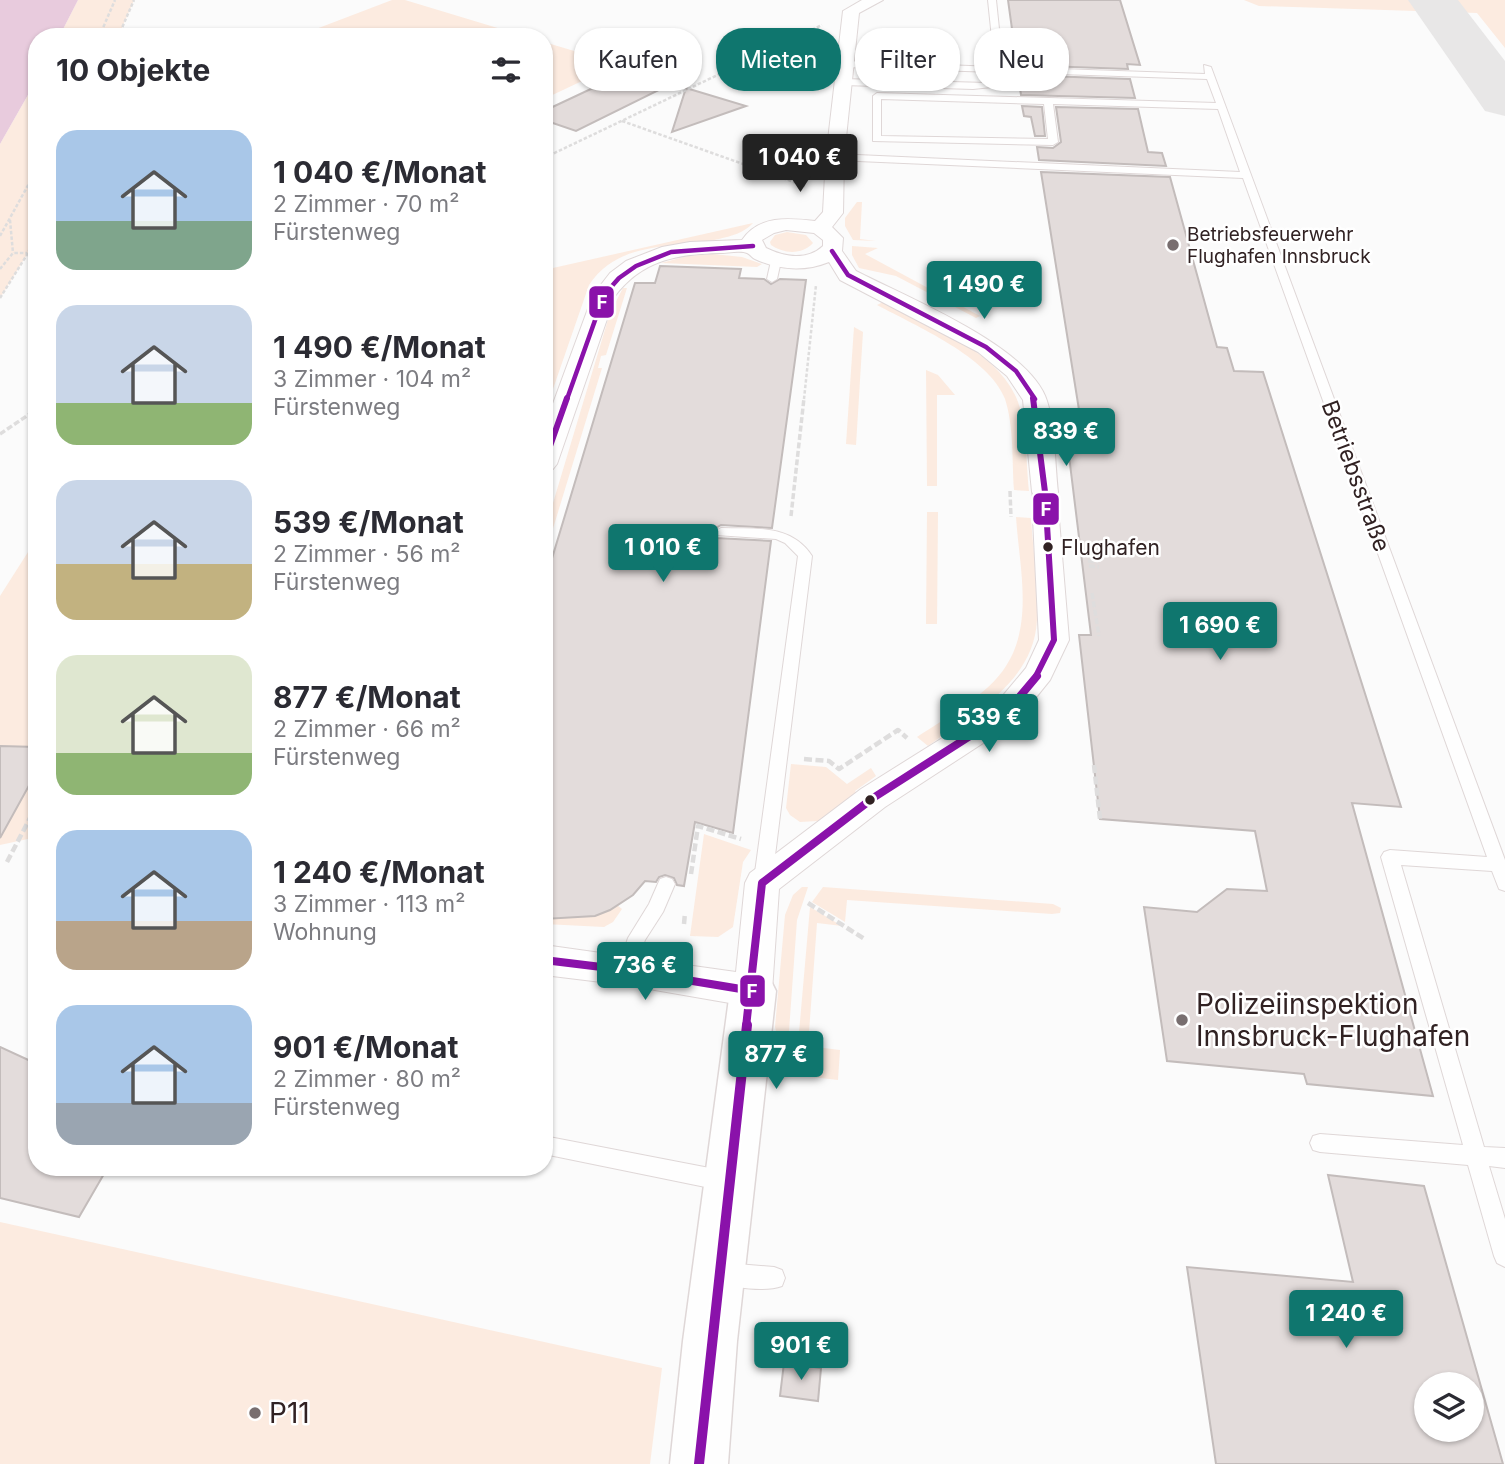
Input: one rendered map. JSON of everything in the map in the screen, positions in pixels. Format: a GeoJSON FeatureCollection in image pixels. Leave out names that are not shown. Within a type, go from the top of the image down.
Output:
{"type":"FeatureCollection","features":[{"type":"Feature","properties":{"kind":"street"},"geometry":{"type":"LineString","coordinates":[[820,228],[833,213],[835,157],[851,11],[875,0]]}},
{"type":"Feature","properties":{"kind":"street"},"geometry":{"type":"LineString","coordinates":[[786,224],[832,195]]}},
{"type":"Feature","properties":{"kind":"street"},"geometry":{"type":"LineString","coordinates":[[786,224],[820,228],[833,238],[835,244],[832,251],[815,260],[774,270],[753,246],[752,240],[756,234],[774,226],[786,224]]}},
{"type":"Feature","properties":{"kind":"street"},"geometry":{"type":"LineString","coordinates":[[553,439],[604,295],[630,265],[654,254],[684,249],[753,246]]}},
{"type":"Feature","properties":{"kind":"street"},"geometry":{"type":"LineString","coordinates":[[699,1464],[753,991],[762,883],[873,798],[1006,713],[1039,673],[1054,640],[1046,505],[1035,400],[1016,371],[986,347],[848,275],[832,251]]}},
{"type":"Feature","properties":{"kind":"street"},"geometry":{"type":"LineString","coordinates":[[553,961],[753,991]]}},
{"type":"Feature","properties":{"kind":"lane"},"geometry":{"type":"LineString","coordinates":[[992,0],[995,28]]}},
{"type":"Feature","properties":{"kind":"lane"},"geometry":{"type":"LineString","coordinates":[[844,73],[974,70]]}},
{"type":"Feature","properties":{"kind":"lane","name":"Betriebsstraße"},"geometry":{"type":"LineString","coordinates":[[1069,70],[1208,72],[1505,884]]}},
{"type":"Feature","properties":{"kind":"lane"},"geometry":{"type":"LineString","coordinates":[[844,73],[974,85]]}},
{"type":"Feature","properties":{"kind":"lane"},"geometry":{"type":"LineString","coordinates":[[1048,101],[1053,142],[876,139],[877,96],[1220,106]]}},
{"type":"Feature","properties":{"kind":"lane"},"geometry":{"type":"LineString","coordinates":[[835,157],[1245,175]]}},
{"type":"Feature","properties":{"kind":"lane"},"geometry":{"type":"LineString","coordinates":[[721,532],[789,537],[800,546],[805,556],[762,883]]}},
{"type":"Feature","properties":{"kind":"lane"},"geometry":{"type":"LineString","coordinates":[[1498,865],[1390,858],[1505,1256]]}},
{"type":"Feature","properties":{"kind":"lane"},"geometry":{"type":"LineString","coordinates":[[626,970],[637,938],[657,907],[666,884]]}},
{"type":"Feature","properties":{"kind":"lane"},"geometry":{"type":"LineString","coordinates":[[1320,1143],[1505,1158]]}},
{"type":"Feature","properties":{"kind":"lane"},"geometry":{"type":"LineString","coordinates":[[553,1147],[731,1182]]}},
{"type":"Feature","properties":{"kind":"lane"},"geometry":{"type":"LineString","coordinates":[[719,1274],[774,1278]]}},
{"type":"Feature","properties":{"kind":"path"},"geometry":{"type":"LineString","coordinates":[[103,28],[115,0]]}},
{"type":"Feature","properties":{"kind":"path"},"geometry":{"type":"LineString","coordinates":[[122,28],[134,0]]}},
{"type":"Feature","properties":{"kind":"path"},"geometry":{"type":"LineString","coordinates":[[553,154],[851,11]]}},
{"type":"Feature","properties":{"kind":"path"},"geometry":{"type":"LineString","coordinates":[[622,121],[832,195]]}},
{"type":"Feature","properties":{"kind":"path"},"geometry":{"type":"LineString","coordinates":[[0,236],[28,186]]}},
{"type":"Feature","properties":{"kind":"path"},"geometry":{"type":"LineString","coordinates":[[10,220],[13,254]]}},
{"type":"Feature","properties":{"kind":"path"},"geometry":{"type":"LineString","coordinates":[[0,269],[13,254],[28,253]]}},
{"type":"Feature","properties":{"kind":"path"},"geometry":{"type":"LineString","coordinates":[[0,298],[28,253]]}},
{"type":"Feature","properties":{"kind":"path"},"geometry":{"type":"LineString","coordinates":[[794,491],[817,281]]}},
{"type":"Feature","properties":{"kind":"path"},"geometry":{"type":"LineString","coordinates":[[0,433],[28,415]]}},
{"type":"Feature","properties":{"kind":"path"},"geometry":{"type":"LineString","coordinates":[[1010,496],[1012,517]]}},
{"type":"Feature","properties":{"kind":"path"},"geometry":{"type":"LineString","coordinates":[[1088,564],[1099,564]]}},
{"type":"Feature","properties":{"kind":"path"},"geometry":{"type":"LineString","coordinates":[[1092,593],[1099,636]]}},
{"type":"Feature","properties":{"kind":"path"},"geometry":{"type":"LineString","coordinates":[[830,761],[839,769],[898,730],[911,741]]}},
{"type":"Feature","properties":{"kind":"path"},"geometry":{"type":"LineString","coordinates":[[1094,765],[1100,819]]}},
{"type":"Feature","properties":{"kind":"path"},"geometry":{"type":"LineString","coordinates":[[7,862],[28,821]]}},
{"type":"Feature","properties":{"kind":"path"},"geometry":{"type":"LineString","coordinates":[[698,826],[743,840]]}},
{"type":"Feature","properties":{"kind":"path"},"geometry":{"type":"LineString","coordinates":[[808,903],[866,940]]}},
{"type":"Feature","properties":{"kind":"shaded area"},"geometry":{"type":"Polygon","coordinates":[[[0,0],[78,0],[64,28],[28,28],[28,95],[0,144],[0,0]]]}},
{"type":"Feature","properties":{"kind":"shaded area"},"geometry":{"type":"Polygon","coordinates":[[[78,0],[134,0],[122,28],[64,28],[78,0]]]}},
{"type":"Feature","properties":{"kind":"shaded area"},"geometry":{"type":"Polygon","coordinates":[[[392,0],[405,0],[497,28],[319,28],[392,0]]]}},
{"type":"Feature","properties":{"kind":"shaded area"},"geometry":{"type":"Polygon","coordinates":[[[1244,0],[1505,0],[1505,48],[1477,13],[1259,6],[1244,0]]]}},
{"type":"Feature","properties":{"kind":"shaded area"},"geometry":{"type":"Polygon","coordinates":[[[553,45],[574,51],[574,85],[553,95],[553,45]]]}},
{"type":"Feature","properties":{"kind":"shaded area"},"geometry":{"type":"Polygon","coordinates":[[[28,95],[28,253],[0,298],[0,144],[28,95]]]}},
{"type":"Feature","properties":{"kind":"shaded area"},"geometry":{"type":"Polygon","coordinates":[[[857,202],[862,202],[860,239],[876,241],[853,240],[845,226],[845,218],[857,202]]]}},
{"type":"Feature","properties":{"kind":"shaded area"},"geometry":{"type":"Polygon","coordinates":[[[753,223],[741,232],[719,239],[631,253],[615,260],[601,271],[589,285],[553,389],[553,268],[753,223]]]}},
{"type":"Feature","properties":{"kind":"shaded area"},"geometry":{"type":"Polygon","coordinates":[[[787,232],[806,235],[813,243],[804,250],[793,252],[771,245],[775,235],[787,232]]]}},
{"type":"Feature","properties":{"kind":"shaded area"},"geometry":{"type":"Polygon","coordinates":[[[852,246],[878,248],[865,254],[980,316],[976,318],[896,276],[859,268],[852,255],[852,246]]]}},
{"type":"Feature","properties":{"kind":"shaded area"},"geometry":{"type":"Polygon","coordinates":[[[713,254],[742,257],[762,264],[757,267],[661,263],[688,256],[713,254]]]}},
{"type":"Feature","properties":{"kind":"shaded area"},"geometry":{"type":"Polygon","coordinates":[[[623,288],[627,288],[606,355],[601,356],[598,368],[602,368],[553,529],[553,503],[610,313],[623,288]]]}},
{"type":"Feature","properties":{"kind":"shaded area"},"geometry":{"type":"Polygon","coordinates":[[[885,301],[958,340],[992,365],[1005,379],[1015,395],[1022,416],[1029,491],[1014,490],[1010,421],[1005,399],[997,384],[968,356],[950,344],[877,305],[885,301]]]}},
{"type":"Feature","properties":{"kind":"shaded area"},"geometry":{"type":"Polygon","coordinates":[[[854,327],[863,332],[856,445],[846,444],[854,327]]]}},
{"type":"Feature","properties":{"kind":"shaded area"},"geometry":{"type":"Polygon","coordinates":[[[926,370],[938,375],[955,395],[937,395],[937,486],[927,486],[926,370]]]}},
{"type":"Feature","properties":{"kind":"shaded area"},"geometry":{"type":"Polygon","coordinates":[[[927,512],[938,512],[937,624],[926,624],[927,512]]]}},
{"type":"Feature","properties":{"kind":"shaded area"},"geometry":{"type":"Polygon","coordinates":[[[1016,517],[1031,518],[1037,595],[1037,620],[1033,642],[1013,679],[998,694],[928,746],[917,737],[989,686],[1006,666],[1015,649],[1020,631],[1023,593],[1016,517]]]}},
{"type":"Feature","properties":{"kind":"shaded area"},"geometry":{"type":"Polygon","coordinates":[[[28,552],[28,839],[0,845],[0,596],[28,552]]]}},
{"type":"Feature","properties":{"kind":"shaded area"},"geometry":{"type":"Polygon","coordinates":[[[791,764],[826,767],[847,784],[871,768],[876,776],[855,791],[857,794],[818,821],[800,822],[790,815],[786,808],[791,764]]]}},
{"type":"Feature","properties":{"kind":"shaded area"},"geometry":{"type":"Polygon","coordinates":[[[704,834],[751,850],[743,862],[733,927],[718,937],[690,936],[704,834]]]}},
{"type":"Feature","properties":{"kind":"shaded area"},"geometry":{"type":"Polygon","coordinates":[[[802,887],[808,887],[797,920],[787,1059],[780,1049],[775,1027],[785,915],[793,895],[802,887]]]}},
{"type":"Feature","properties":{"kind":"shaded area"},"geometry":{"type":"Polygon","coordinates":[[[823,887],[1053,904],[1061,908],[1060,913],[1052,914],[847,900],[845,922],[812,902],[823,887]]]}},
{"type":"Feature","properties":{"kind":"shaded area"},"geometry":{"type":"Polygon","coordinates":[[[617,905],[622,909],[613,922],[604,927],[553,924],[553,918],[595,916],[617,905]]]}},
{"type":"Feature","properties":{"kind":"shaded area"},"geometry":{"type":"Polygon","coordinates":[[[810,907],[842,926],[817,923],[808,1046],[840,1050],[838,1080],[812,1077],[796,1067],[810,907]]]}},
{"type":"Feature","properties":{"kind":"shaded area","name":"P11"},"geometry":{"type":"Polygon","coordinates":[[[0,1222],[662,1368],[650,1464],[0,1464],[0,1222]]]}},
{"type":"Feature","properties":{"kind":"building"},"geometry":{"type":"Polygon","coordinates":[[[1008,0],[1120,0],[1140,65],[1127,64],[1128,69],[1069,67],[1069,28],[1012,28],[1008,0]]]}},
{"type":"Feature","properties":{"kind":"building"},"geometry":{"type":"Polygon","coordinates":[[[1069,77],[1130,79],[1135,98],[1021,95],[1020,91],[1069,91],[1069,77]]]}},
{"type":"Feature","properties":{"kind":"building"},"geometry":{"type":"Polygon","coordinates":[[[586,91],[657,91],[576,131],[553,123],[553,107],[586,91]]]}},
{"type":"Feature","properties":{"kind":"building"},"geometry":{"type":"Polygon","coordinates":[[[685,91],[696,91],[746,106],[672,132],[685,91]]]}},
{"type":"Feature","properties":{"kind":"building"},"geometry":{"type":"Polygon","coordinates":[[[1022,106],[1042,107],[1045,136],[1035,136],[1031,117],[1024,116],[1022,106]]]}},
{"type":"Feature","properties":{"kind":"building"},"geometry":{"type":"Polygon","coordinates":[[[1056,107],[1138,109],[1148,152],[1162,153],[1166,166],[1039,160],[1037,147],[1053,148],[1061,142],[1056,107]]]}},
{"type":"Feature","properties":{"kind":"building"},"geometry":{"type":"Polygon","coordinates":[[[1041,172],[1170,177],[1217,347],[1227,348],[1234,371],[1263,372],[1401,807],[1352,803],[1433,1096],[1307,1084],[1304,1074],[1167,1061],[1144,907],[1197,912],[1227,889],[1267,891],[1255,831],[1100,819],[1079,635],[1091,635],[1064,415],[1080,416],[1041,172]]]}},
{"type":"Feature","properties":{"kind":"building"},"geometry":{"type":"Polygon","coordinates":[[[660,266],[741,269],[739,278],[764,279],[771,284],[780,279],[806,280],[772,528],[721,525],[711,531],[716,538],[771,541],[733,833],[695,822],[684,886],[677,885],[674,878],[665,875],[659,877],[656,882],[645,881],[633,895],[595,916],[553,918],[553,555],[635,283],[655,283],[660,266]]]}},
{"type":"Feature","properties":{"kind":"building"},"geometry":{"type":"Polygon","coordinates":[[[0,746],[28,747],[28,787],[0,838],[0,746]]]}},
{"type":"Feature","properties":{"kind":"building"},"geometry":{"type":"Polygon","coordinates":[[[0,1047],[28,1060],[28,1176],[103,1176],[79,1217],[0,1198],[0,1047]]]}},
{"type":"Feature","properties":{"kind":"building"},"geometry":{"type":"Polygon","coordinates":[[[1328,1175],[1424,1186],[1477,1372],[1414,1372],[1414,1442],[1484,1442],[1484,1397],[1503,1464],[1216,1464],[1187,1267],[1353,1282],[1328,1175]]]}},
{"type":"Feature","properties":{"kind":"building"},"geometry":{"type":"Polygon","coordinates":[[[784,1363],[821,1368],[818,1401],[780,1396],[784,1363]]]}},
{"type":"Feature","properties":{"kind":"taxiway"},"geometry":{"type":"LineString","coordinates":[[1433,0],[1505,99]]}},
{"type":"Feature","properties":{"kind":"tunnel"},"geometry":{"type":"LineString","coordinates":[[1045,492],[1046,519]]}},
{"type":"Feature","properties":{"kind":"transit line","name":"F"},"geometry":{"type":"LineString","coordinates":[[553,438],[604,295],[619,278],[653,257],[671,252],[690,248],[753,246]]}},
{"type":"Feature","properties":{"kind":"transit line","name":"F"},"geometry":{"type":"LineString","coordinates":[[699,1464],[762,883],[873,798],[1006,713],[1039,673],[1054,640],[1045,492],[1035,400],[1016,371],[986,347],[848,275],[832,251]]}},
{"type":"Feature","properties":{"kind":"transit line","name":"F"},"geometry":{"type":"LineString","coordinates":[[553,961],[753,991]]}},
{"type":"Feature","properties":{"kind":"place","name":"Betriebsfeuerwehr Flughafen Innsbruck"},"geometry":{"type":"Point","coordinates":[1173,245]}},
{"type":"Feature","properties":{"kind":"place","name":"Flughafen"},"geometry":{"type":"Point","coordinates":[1048,547]}},
{"type":"Feature","properties":{"kind":"place","name":"Polizeiinspektion Innsbruck-Flughafen"},"geometry":{"type":"Point","coordinates":[1182,1020]}},
{"type":"Feature","properties":{"kind":"place","name":"P11"},"geometry":{"type":"Point","coordinates":[255,1413]}}]}
